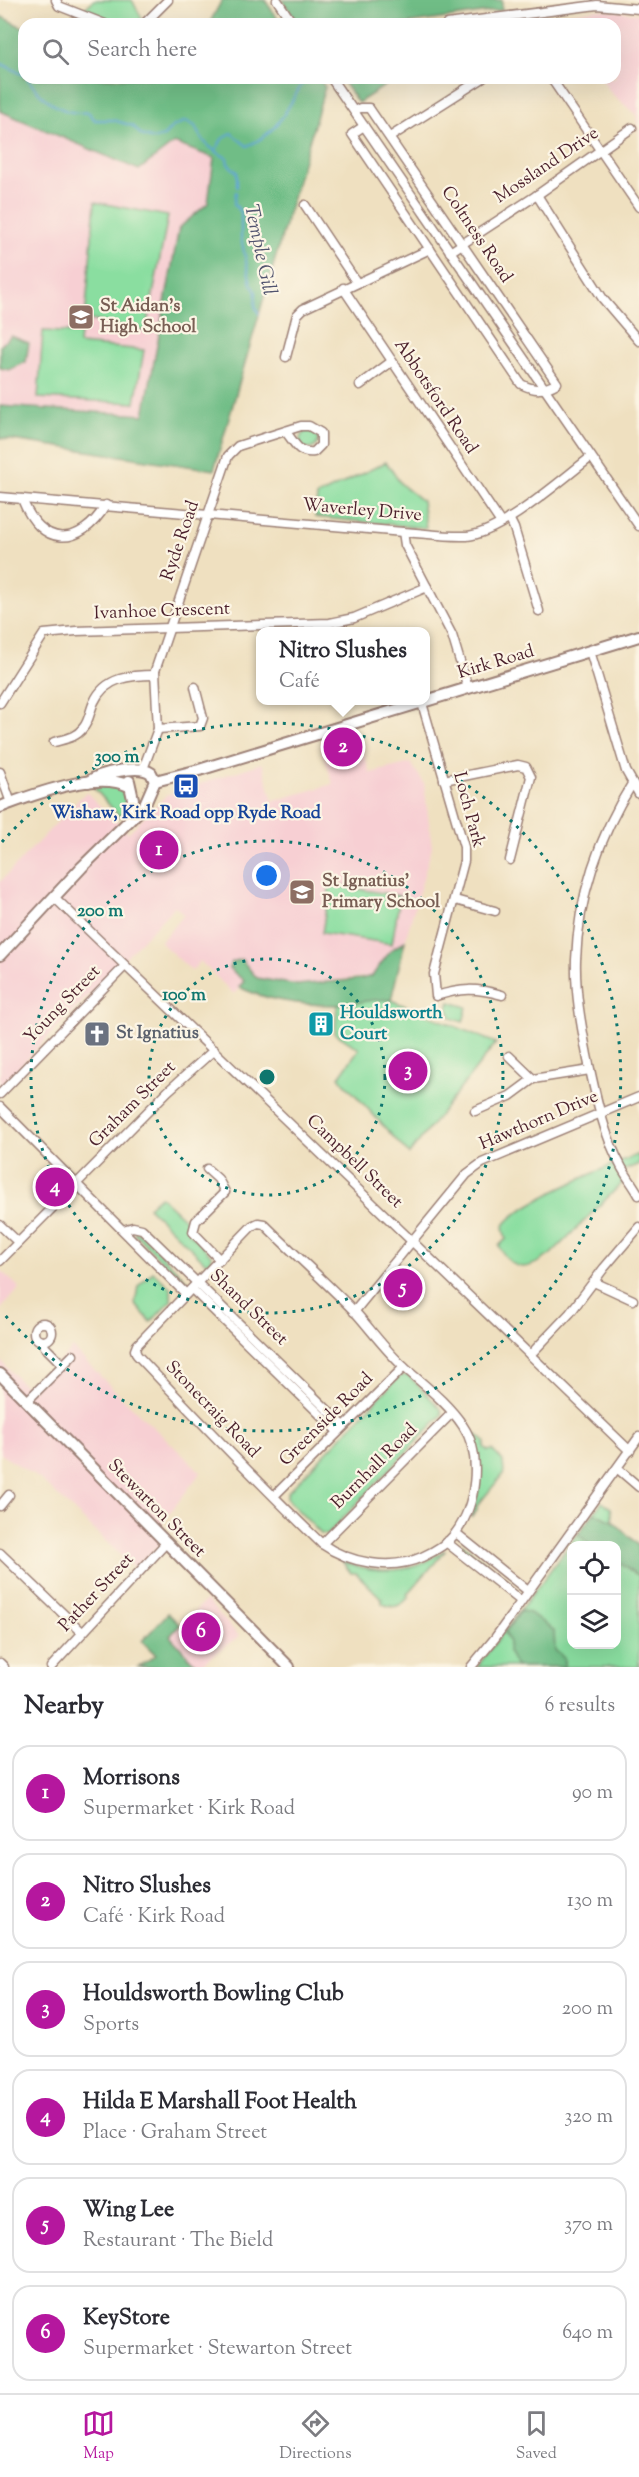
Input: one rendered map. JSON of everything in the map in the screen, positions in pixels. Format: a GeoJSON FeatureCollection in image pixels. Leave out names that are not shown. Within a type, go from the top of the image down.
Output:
{"type":"FeatureCollection","features":[{"type":"Feature","properties":{"kind":"main road","name":"Kirk Road"},"geometry":{"type":"LineString","coordinates":[[430,700],[639,636]]}},
{"type":"Feature","properties":{"kind":"main road","name":"Kirk Road"},"geometry":{"type":"LineString","coordinates":[[88,782],[107,779],[131,788],[140,795],[153,786],[415,705]]}},
{"type":"Feature","properties":{"kind":"main road"},"geometry":{"type":"LineString","coordinates":[[130,819],[129,779],[139,770]]}},
{"type":"Feature","properties":{"kind":"main road"},"geometry":{"type":"LineString","coordinates":[[0,955],[145,804],[153,786],[151,773],[139,770],[105,773],[88,782],[5,805]]}},
{"type":"Feature","properties":{"kind":"main road","name":"Stewarton Street"},"geometry":{"type":"LineString","coordinates":[[0,1374],[289,1667]]}},
{"type":"Feature","properties":{"kind":"street"},"geometry":{"type":"LineString","coordinates":[[56,0],[59,6],[90,18]]}},
{"type":"Feature","properties":{"kind":"street"},"geometry":{"type":"LineString","coordinates":[[150,18],[168,0]]}},
{"type":"Feature","properties":{"kind":"street"},"geometry":{"type":"LineString","coordinates":[[277,0],[289,18]]}},
{"type":"Feature","properties":{"kind":"street"},"geometry":{"type":"LineString","coordinates":[[494,18],[597,5],[639,9]]}},
{"type":"Feature","properties":{"kind":"street","name":"Coltness Road"},"geometry":{"type":"LineString","coordinates":[[335,84],[639,526]]}},
{"type":"Feature","properties":{"kind":"street"},"geometry":{"type":"LineString","coordinates":[[390,137],[474,84]]}},
{"type":"Feature","properties":{"kind":"street"},"geometry":{"type":"LineString","coordinates":[[555,84],[639,207]]}},
{"type":"Feature","properties":{"kind":"street","name":"Coltness Road"},"geometry":{"type":"LineString","coordinates":[[354,111],[369,108],[390,137],[557,383],[544,390]]}},
{"type":"Feature","properties":{"kind":"street"},"geometry":{"type":"LineString","coordinates":[[364,126],[352,134],[521,384],[529,388],[544,390]]}},
{"type":"Feature","properties":{"kind":"street","name":"Mossland Drive"},"geometry":{"type":"LineString","coordinates":[[450,252],[537,195],[632,128]]}},
{"type":"Feature","properties":{"kind":"street"},"geometry":{"type":"LineString","coordinates":[[537,195],[603,299],[639,341]]}},
{"type":"Feature","properties":{"kind":"street"},"geometry":{"type":"LineString","coordinates":[[305,205],[357,283]]}},
{"type":"Feature","properties":{"kind":"street"},"geometry":{"type":"LineString","coordinates":[[286,357],[297,315],[303,309],[429,249]]}},
{"type":"Feature","properties":{"kind":"street","name":"Abbotsford Road"},"geometry":{"type":"LineString","coordinates":[[343,288],[392,362],[505,520],[514,528],[540,611]]}},
{"type":"Feature","properties":{"kind":"street"},"geometry":{"type":"LineString","coordinates":[[360,385],[392,362]]}},
{"type":"Feature","properties":{"kind":"street","name":"Ryde Road"},"geometry":{"type":"LineString","coordinates":[[139,770],[158,729],[155,675],[168,628],[228,456],[232,450],[285,431]]}},
{"type":"Feature","properties":{"kind":"street","name":"Waverley Drive"},"geometry":{"type":"LineString","coordinates":[[0,497],[468,536],[485,532],[505,520],[591,457]]}},
{"type":"Feature","properties":{"kind":"street"},"geometry":{"type":"LineString","coordinates":[[22,499],[28,515],[38,528],[55,537],[71,536],[86,529],[98,519],[106,505]]}},
{"type":"Feature","properties":{"kind":"street"},"geometry":{"type":"LineString","coordinates":[[403,532],[405,545],[452,635],[468,688]]}},
{"type":"Feature","properties":{"kind":"street","name":"Ivanhoe Crescent"},"geometry":{"type":"LineString","coordinates":[[0,703],[44,634],[341,622],[427,586]]}},
{"type":"Feature","properties":{"kind":"street"},"geometry":{"type":"LineString","coordinates":[[590,651],[632,784],[639,794]]}},
{"type":"Feature","properties":{"kind":"street"},"geometry":{"type":"LineString","coordinates":[[54,742],[73,737],[84,728],[95,699],[101,690],[119,678],[155,675]]}},
{"type":"Feature","properties":{"kind":"street"},"geometry":{"type":"LineString","coordinates":[[158,729],[200,726],[203,718],[195,687]]}},
{"type":"Feature","properties":{"kind":"street","name":"Loch Park"},"geometry":{"type":"LineString","coordinates":[[423,705],[464,847],[464,861],[455,900],[434,974],[435,996],[454,990],[474,988],[502,995]]}},
{"type":"Feature","properties":{"kind":"street"},"geometry":{"type":"LineString","coordinates":[[444,780],[518,765],[526,767],[531,777],[510,860]]}},
{"type":"Feature","properties":{"kind":"street"},"geometry":{"type":"LineString","coordinates":[[0,772],[5,805]]}},
{"type":"Feature","properties":{"kind":"street"},"geometry":{"type":"LineString","coordinates":[[632,784],[618,806],[599,849],[587,889],[576,959],[577,989],[590,1070],[600,1113],[622,1167],[639,1195]]}},
{"type":"Feature","properties":{"kind":"street","name":"Campbell Street"},"geometry":{"type":"LineString","coordinates":[[54,897],[630,1451]]}},
{"type":"Feature","properties":{"kind":"street"},"geometry":{"type":"LineString","coordinates":[[455,900],[495,911]]}},
{"type":"Feature","properties":{"kind":"street","name":"Young Street"},"geometry":{"type":"LineString","coordinates":[[0,1094],[125,966]]}},
{"type":"Feature","properties":{"kind":"street","name":"Graham Street"},"geometry":{"type":"LineString","coordinates":[[0,1260],[168,1090],[214,1050]]}},
{"type":"Feature","properties":{"kind":"street"},"geometry":{"type":"LineString","coordinates":[[509,1056],[533,1079]]}},
{"type":"Feature","properties":{"kind":"street"},"geometry":{"type":"LineString","coordinates":[[475,1112],[510,1096],[533,1079],[590,1070]]}},
{"type":"Feature","properties":{"kind":"street","name":"Hawthorn Drive"},"geometry":{"type":"LineString","coordinates":[[354,1312],[467,1173],[482,1163],[639,1097]]}},
{"type":"Feature","properties":{"kind":"street","name":"Shand Street"},"geometry":{"type":"LineString","coordinates":[[0,1107],[123,1230],[192,1289],[341,1429]]}},
{"type":"Feature","properties":{"kind":"street"},"geometry":{"type":"LineString","coordinates":[[207,1168],[218,1179],[225,1191],[196,1221],[193,1232],[220,1260]]}},
{"type":"Feature","properties":{"kind":"street"},"geometry":{"type":"LineString","coordinates":[[0,1224],[18,1242]]}},
{"type":"Feature","properties":{"kind":"street","name":"Stonecraig Road"},"geometry":{"type":"LineString","coordinates":[[354,1312],[264,1224],[252,1226],[137,1345],[135,1350],[137,1355],[189,1407],[239,1464],[322,1544],[334,1552],[369,1563],[410,1562],[446,1542],[456,1533]]}},
{"type":"Feature","properties":{"kind":"street","name":"Shand Street"},"geometry":{"type":"LineString","coordinates":[[123,1230],[134,1227],[142,1229],[192,1289]]}},
{"type":"Feature","properties":{"kind":"street"},"geometry":{"type":"LineString","coordinates":[[530,1355],[570,1313],[639,1227]]}},
{"type":"Feature","properties":{"kind":"street"},"geometry":{"type":"LineString","coordinates":[[594,1282],[633,1300]]}},
{"type":"Feature","properties":{"kind":"street"},"geometry":{"type":"LineString","coordinates":[[354,1312],[404,1367],[415,1375],[463,1426],[471,1442],[474,1482],[470,1505],[456,1533],[528,1591]]}},
{"type":"Feature","properties":{"kind":"street"},"geometry":{"type":"LineString","coordinates":[[43,1341],[45,1347],[63,1365]]}},
{"type":"Feature","properties":{"kind":"street"},"geometry":{"type":"LineString","coordinates":[[27,1401],[73,1355]]}},
{"type":"Feature","properties":{"kind":"street","name":"Greenside Road"},"geometry":{"type":"LineString","coordinates":[[274,1496],[404,1367]]}},
{"type":"Feature","properties":{"kind":"street","name":"Burnhall Road"},"geometry":{"type":"LineString","coordinates":[[322,1544],[452,1413]]}},
{"type":"Feature","properties":{"kind":"street"},"geometry":{"type":"LineString","coordinates":[[471,1667],[618,1469],[639,1437]]}},
{"type":"Feature","properties":{"kind":"street"},"geometry":{"type":"LineString","coordinates":[[618,1469],[639,1487]]}},
{"type":"Feature","properties":{"kind":"street"},"geometry":{"type":"LineString","coordinates":[[0,1506],[9,1495]]}},
{"type":"Feature","properties":{"kind":"street","name":"Pather Street"},"geometry":{"type":"LineString","coordinates":[[51,1667],[167,1542]]}},
{"type":"Feature","properties":{"kind":"street"},"geometry":{"type":"LineString","coordinates":[[446,1542],[521,1601]]}},
{"type":"Feature","properties":{"kind":"street"},"geometry":{"type":"LineString","coordinates":[[0,1553],[82,1632]]}},
{"type":"Feature","properties":{"kind":"street"},"geometry":{"type":"LineString","coordinates":[[0,1663],[4,1667]]}},
{"type":"Feature","properties":{"kind":"shaded area"},"geometry":{"type":"Polygon","coordinates":[[[599,9],[639,14],[639,138],[636,115],[610,92],[605,84],[621,84],[621,18],[560,18],[558,15],[599,9]]]}},
{"type":"Feature","properties":{"kind":"shaded area","name":"St Aidan's High School"},"geometry":{"type":"Polygon","coordinates":[[[0,111],[174,143],[214,157],[208,203],[179,228],[144,415],[0,406],[0,111]]]}},
{"type":"Feature","properties":{"kind":"shaded area"},"geometry":{"type":"Polygon","coordinates":[[[358,734],[370,773],[411,763],[424,783],[432,847],[405,941],[391,950],[372,976],[297,985],[257,978],[247,980],[234,994],[200,961],[192,971],[160,942],[184,915],[175,906],[0,1087],[0,882],[86,792],[128,833],[167,795],[262,763],[273,801],[333,784],[321,745],[358,734]]]}},
{"type":"Feature","properties":{"kind":"shaded area"},"geometry":{"type":"Polygon","coordinates":[[[0,1270],[20,1288],[0,1310],[0,1270]]]}},
{"type":"Feature","properties":{"kind":"shaded area"},"geometry":{"type":"Polygon","coordinates":[[[73,1348],[201,1472],[163,1522],[160,1545],[134,1568],[40,1479],[0,1454],[0,1360],[30,1392],[73,1348]]]}},
{"type":"Feature","properties":{"kind":"shaded area"},"geometry":{"type":"Polygon","coordinates":[[[206,1600],[239,1636],[198,1667],[170,1636],[206,1600]]]}},
{"type":"Feature","properties":{"kind":"green space"},"geometry":{"type":"Polygon","coordinates":[[[94,0],[132,0],[141,18],[104,18],[85,8],[94,0]]]}},
{"type":"Feature","properties":{"kind":"green space"},"geometry":{"type":"Polygon","coordinates":[[[222,0],[265,0],[277,18],[212,18],[222,0]]]}},
{"type":"Feature","properties":{"kind":"green space"},"geometry":{"type":"Polygon","coordinates":[[[282,0],[502,0],[502,10],[447,18],[295,18],[282,0]]]}},
{"type":"Feature","properties":{"kind":"green space"},"geometry":{"type":"Polygon","coordinates":[[[0,16],[18,25],[18,84],[323,84],[325,87],[214,470],[0,438],[0,406],[144,415],[179,228],[208,203],[214,158],[174,143],[139,170],[0,111],[0,16]]]}},
{"type":"Feature","properties":{"kind":"green space"},"geometry":{"type":"Polygon","coordinates":[[[344,84],[388,84],[358,103],[344,84]]]}},
{"type":"Feature","properties":{"kind":"green space"},"geometry":{"type":"Polygon","coordinates":[[[95,202],[168,216],[146,331],[85,319],[95,202]]]}},
{"type":"Feature","properties":{"kind":"green space"},"geometry":{"type":"Polygon","coordinates":[[[43,331],[80,333],[79,344],[144,350],[135,403],[38,398],[43,331]]]}},
{"type":"Feature","properties":{"kind":"green space"},"geometry":{"type":"Polygon","coordinates":[[[11,336],[29,343],[26,362],[9,370],[0,368],[0,346],[11,336]]]}},
{"type":"Feature","properties":{"kind":"green space"},"geometry":{"type":"Polygon","coordinates":[[[309,431],[315,434],[318,440],[315,446],[309,449],[303,446],[300,440],[303,434],[309,431]]]}},
{"type":"Feature","properties":{"kind":"green space"},"geometry":{"type":"Polygon","coordinates":[[[386,462],[401,484],[422,501],[426,528],[315,517],[317,496],[386,462]]]}},
{"type":"Feature","properties":{"kind":"green space"},"geometry":{"type":"Polygon","coordinates":[[[110,785],[118,787],[126,797],[124,812],[120,817],[94,788],[110,785]]]}},
{"type":"Feature","properties":{"kind":"green space"},"geometry":{"type":"Polygon","coordinates":[[[330,884],[400,896],[392,944],[322,933],[330,884]]]}},
{"type":"Feature","properties":{"kind":"green space"},"geometry":{"type":"Polygon","coordinates":[[[405,941],[391,1000],[335,1005],[274,999],[239,987],[244,981],[229,968],[232,962],[241,959],[257,978],[297,985],[361,979],[372,976],[391,950],[405,941]]]}},
{"type":"Feature","properties":{"kind":"green space"},"geometry":{"type":"Polygon","coordinates":[[[378,998],[391,1000],[496,1043],[409,1154],[339,1077],[359,1049],[335,1033],[337,1005],[378,998]]]}},
{"type":"Feature","properties":{"kind":"green space"},"geometry":{"type":"Polygon","coordinates":[[[450,1002],[467,1007],[463,1022],[451,1018],[448,1008],[450,1002]]]}},
{"type":"Feature","properties":{"kind":"green space"},"geometry":{"type":"Polygon","coordinates":[[[639,1154],[639,1164],[618,1173],[623,1182],[543,1260],[522,1267],[504,1255],[499,1246],[506,1239],[503,1228],[510,1219],[564,1186],[639,1154]]]}},
{"type":"Feature","properties":{"kind":"green space"},"geometry":{"type":"Polygon","coordinates":[[[160,1196],[189,1223],[188,1231],[211,1255],[207,1264],[148,1207],[160,1196]]]}},
{"type":"Feature","properties":{"kind":"green space"},"geometry":{"type":"Polygon","coordinates":[[[136,1231],[142,1234],[187,1281],[183,1283],[134,1233],[136,1231]]]}},
{"type":"Feature","properties":{"kind":"green space"},"geometry":{"type":"Polygon","coordinates":[[[153,1272],[171,1288],[171,1301],[151,1322],[135,1304],[138,1286],[153,1272]]]}},
{"type":"Feature","properties":{"kind":"green space"},"geometry":{"type":"Polygon","coordinates":[[[408,1375],[441,1409],[442,1415],[327,1535],[321,1534],[287,1499],[287,1493],[400,1376],[408,1375]]]}},
{"type":"Feature","properties":{"kind":"green space"},"geometry":{"type":"Polygon","coordinates":[[[476,1434],[485,1442],[484,1447],[488,1451],[492,1450],[503,1461],[504,1473],[477,1506],[471,1518],[478,1493],[480,1471],[473,1435],[476,1434]]]}},
{"type":"Feature","properties":{"kind":"green space"},"geometry":{"type":"Polygon","coordinates":[[[602,1502],[611,1508],[613,1521],[639,1546],[639,1667],[477,1667],[567,1548],[567,1649],[621,1649],[621,1541],[572,1541],[602,1502]]]}},
{"type":"Feature","properties":{"kind":"green space"},"geometry":{"type":"Polygon","coordinates":[[[594,1513],[613,1521],[639,1546],[639,1576],[621,1564],[621,1541],[586,1541],[578,1534],[594,1513]]]}},
{"type":"Feature","properties":{"kind":"green space"},"geometry":{"type":"Polygon","coordinates":[[[462,1544],[512,1584],[509,1587],[459,1547],[462,1544]]]}},
{"type":"Feature","properties":{"kind":"green space"},"geometry":{"type":"Polygon","coordinates":[[[445,1551],[407,1595],[409,1597],[400,1605],[393,1607],[382,1603],[382,1599],[356,1573],[351,1573],[342,1561],[369,1569],[389,1570],[421,1564],[445,1551]]]}},
{"type":"Feature","properties":{"kind":"green space"},"geometry":{"type":"Polygon","coordinates":[[[521,1611],[530,1613],[554,1631],[555,1650],[564,1658],[564,1667],[516,1667],[508,1651],[509,1642],[505,1632],[521,1611]]]}},
{"type":"Feature","properties":{"kind":"green space"},"geometry":{"type":"Polygon","coordinates":[[[168,1613],[180,1625],[170,1636],[198,1667],[138,1667],[156,1655],[142,1641],[168,1613]]]}},
{"type":"Feature","properties":{"kind":"waterway","name":"Temple Gill"},"geometry":{"type":"LineString","coordinates":[[0,63],[18,72]]}},
{"type":"Feature","properties":{"kind":"waterway","name":"Temple Gill"},"geometry":{"type":"LineString","coordinates":[[32,84],[46,99],[61,109],[70,112],[88,112],[95,120],[113,120],[133,126],[141,135],[153,139],[164,136],[172,127],[186,121],[195,126],[200,137],[208,145],[227,158],[228,164],[237,172],[237,187]]}},
{"type":"Feature","properties":{"kind":"waterway","name":"Temple Gill"},"geometry":{"type":"LineString","coordinates":[[215,152],[222,139],[231,133],[247,146],[268,133],[276,126],[302,84]]}},
{"type":"Feature","properties":{"kind":"waterway","name":"Temple Gill"},"geometry":{"type":"LineString","coordinates":[[236,192],[234,204],[241,212],[241,238],[251,284],[256,292],[255,306],[259,314]]}},
{"type":"Feature","properties":{"kind":"place","name":"St Aidan's High School"},"geometry":{"type":"Point","coordinates":[81,317]}},
{"type":"Feature","properties":{"kind":"place","name":"Nitro Slushes"},"geometry":{"type":"Point","coordinates":[343,747]}},
{"type":"Feature","properties":{"kind":"place","name":"Wishaw, Kirk Road opp Ryde Road"},"geometry":{"type":"Point","coordinates":[186,786]}},
{"type":"Feature","properties":{"kind":"place","name":"Morrisons"},"geometry":{"type":"Point","coordinates":[159,850]}},
{"type":"Feature","properties":{"kind":"place","name":"St Ignatius' Primary School"},"geometry":{"type":"Point","coordinates":[302,892]}},
{"type":"Feature","properties":{"kind":"place","name":"Houldsworth Court"},"geometry":{"type":"Point","coordinates":[321,1024]}},
{"type":"Feature","properties":{"kind":"place","name":"St Ignatius"},"geometry":{"type":"Point","coordinates":[97,1034]}},
{"type":"Feature","properties":{"kind":"place","name":"Houldsworth Bowling Club"},"geometry":{"type":"Point","coordinates":[408,1071]}},
{"type":"Feature","properties":{"kind":"place","name":"Hilda E Marshall Foot Health"},"geometry":{"type":"Point","coordinates":[55,1187]}},
{"type":"Feature","properties":{"kind":"place","name":"Wing Lee"},"geometry":{"type":"Point","coordinates":[403,1288]}},
{"type":"Feature","properties":{"kind":"place","name":"KeyStore"},"geometry":{"type":"Point","coordinates":[201,1632]}}]}
